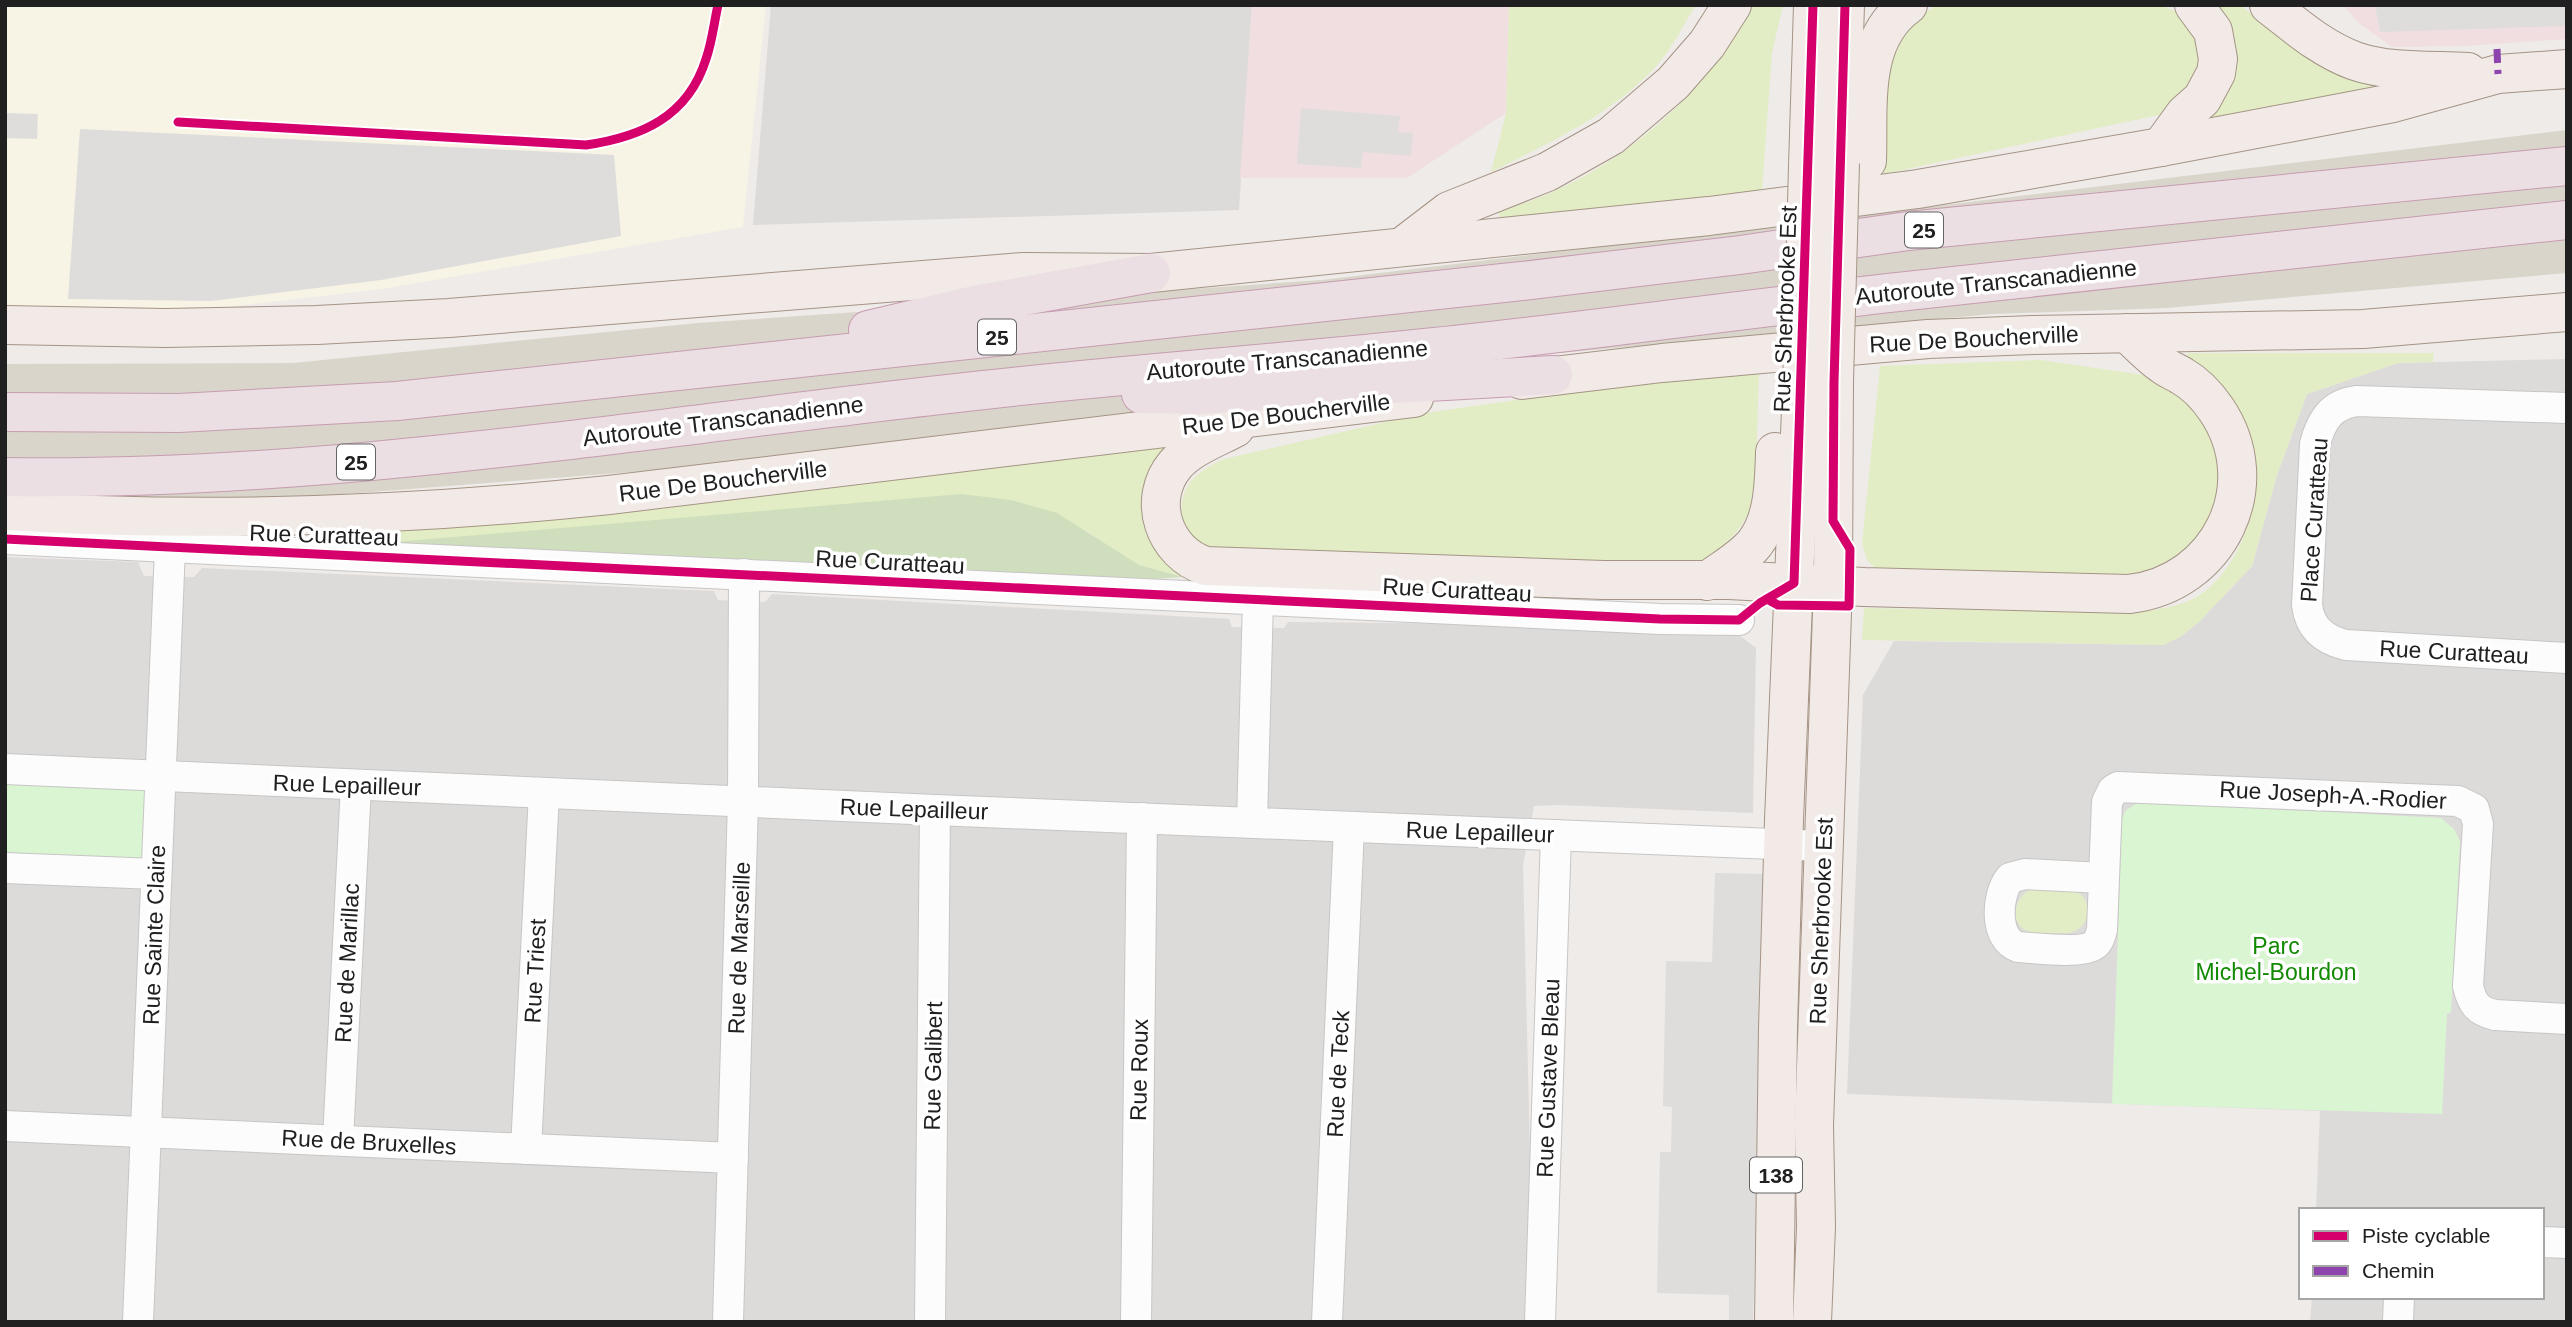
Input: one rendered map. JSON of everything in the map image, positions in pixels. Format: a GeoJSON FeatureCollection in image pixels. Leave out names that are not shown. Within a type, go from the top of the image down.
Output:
{"type":"FeatureCollection","features":[{"type":"Feature","properties":{"kind":"highway","name":"25"},"geometry":{"type":"LineString","coordinates":[[5,412],[156,413],[326,406],[704,369],[1522,281],[1908,231],[2567,166]]}},
{"type":"Feature","properties":{"kind":"highway","name":"Autoroute Transcanadienne"},"geometry":{"type":"LineString","coordinates":[[5,477],[91,478],[250,472],[498,448],[978,390],[1441,346],[1893,292],[2567,220]]}},
{"type":"Feature","properties":{"kind":"highway"},"geometry":{"type":"LineString","coordinates":[[704,369],[979,304],[1151,273]]}},
{"type":"Feature","properties":{"kind":"highway"},"geometry":{"type":"LineString","coordinates":[[978,390],[1198,395],[1553,375]]}},
{"type":"Feature","properties":{"kind":"main road"},"geometry":{"type":"LineString","coordinates":[[1402,247],[1449,211],[1547,172],[1611,136],[1651,104],[1679,76],[1707,44],[1732,5]]}},
{"type":"Feature","properties":{"kind":"main road","name":"Rue Sherbrooke Est"},"geometry":{"type":"LineString","coordinates":[[1812,5],[1839,163],[1807,215],[1779,297],[1804,385],[1833,585],[1814,1125],[1816,1227],[1812,1322]]}},
{"type":"Feature","properties":{"kind":"main road","name":"Rue Sherbrooke Est"},"geometry":{"type":"LineString","coordinates":[[1774,1322],[1778,1028],[1804,385],[1838,250],[1845,5]]}},
{"type":"Feature","properties":{"kind":"main road"},"geometry":{"type":"LineString","coordinates":[[1839,163],[1869,84],[1873,55],[1886,26],[1908,5]]}},
{"type":"Feature","properties":{"kind":"main road"},"geometry":{"type":"LineString","coordinates":[[2161,147],[2185,114],[2202,99],[2216,73],[2218,59],[2213,31],[2194,5]]}},
{"type":"Feature","properties":{"kind":"main road"},"geometry":{"type":"LineString","coordinates":[[2269,5],[2316,41],[2356,61],[2385,67],[2498,74],[2567,69]]}},
{"type":"Feature","properties":{"kind":"main road"},"geometry":{"type":"LineString","coordinates":[[5,325],[151,328],[317,325],[449,318],[1023,272],[1151,273],[1849,199],[1987,178],[2393,103],[2498,74]]}},
{"type":"Feature","properties":{"kind":"main road","name":"Rue De Boucherville"},"geometry":{"type":"LineString","coordinates":[[5,511],[166,518],[253,518],[478,507],[609,495],[1250,419],[1398,400],[1553,375],[1928,339],[2363,329],[2567,312]]}},
{"type":"Feature","properties":{"kind":"main road"},"geometry":{"type":"LineString","coordinates":[[1250,419],[1187,454],[1175,464],[1168,476],[1162,496],[1164,526],[1175,547],[1192,561],[1226,568],[2120,594],[2162,587],[2192,569],[2214,546],[2233,511],[2238,483],[2234,447],[2221,417],[2208,397],[2192,382],[2165,367],[2127,333]]}},
{"type":"Feature","properties":{"kind":"main road"},"geometry":{"type":"LineString","coordinates":[[1707,581],[1748,550],[1766,523],[1773,484],[1804,385]]}},
{"type":"Feature","properties":{"kind":"street","name":"Place Curatteau"},"geometry":{"type":"LineString","coordinates":[[2342,644],[2318,632],[2309,616],[2314,454],[2318,434],[2326,416],[2343,404],[2357,401],[2567,408]]}},
{"type":"Feature","properties":{"kind":"street","name":"Rue Curatteau"},"geometry":{"type":"LineString","coordinates":[[5,539],[1660,619],[1739,620]]}},
{"type":"Feature","properties":{"kind":"street","name":"Rue Sainte Claire"},"geometry":{"type":"LineString","coordinates":[[138,1322],[170,548]]}},
{"type":"Feature","properties":{"kind":"street","name":"Rue de Marseille"},"geometry":{"type":"LineString","coordinates":[[728,1322],[743,801],[744,573]]}},
{"type":"Feature","properties":{"kind":"street"},"geometry":{"type":"LineString","coordinates":[[1252,822],[1258,600]]}},
{"type":"Feature","properties":{"kind":"street","name":"Rue Curatteau"},"geometry":{"type":"LineString","coordinates":[[2342,644],[2567,658]]}},
{"type":"Feature","properties":{"kind":"street","name":"Rue Lepailleur"},"geometry":{"type":"LineString","coordinates":[[5,769],[1822,846]]}},
{"type":"Feature","properties":{"kind":"street","name":"Rue de Marillac"},"geometry":{"type":"LineString","coordinates":[[338,1140],[356,785]]}},
{"type":"Feature","properties":{"kind":"street","name":"Rue Joseph-A.-Rodier"},"geometry":{"type":"LineString","coordinates":[[2104,878],[2107,802],[2113,790],[2119,787],[2458,800],[2474,809],[2478,824],[2468,986],[2475,1006],[2484,1013],[2495,1015],[2567,1019]]}},
{"type":"Feature","properties":{"kind":"street","name":"Rue Triest"},"geometry":{"type":"LineString","coordinates":[[526,1149],[544,793]]}},
{"type":"Feature","properties":{"kind":"street","name":"Rue Galibert"},"geometry":{"type":"LineString","coordinates":[[930,1322],[935,810]]}},
{"type":"Feature","properties":{"kind":"street","name":"Rue Roux"},"geometry":{"type":"LineString","coordinates":[[1136,1322],[1142,818]]}},
{"type":"Feature","properties":{"kind":"street","name":"Rue de Teck"},"geometry":{"type":"LineString","coordinates":[[1327,1322],[1349,827]]}},
{"type":"Feature","properties":{"kind":"street","name":"Rue Gustave Bleau"},"geometry":{"type":"LineString","coordinates":[[1541,1322],[1556,835]]}},
{"type":"Feature","properties":{"kind":"street"},"geometry":{"type":"LineString","coordinates":[[5,868],[156,874]]}},
{"type":"Feature","properties":{"kind":"street","name":"Rue de Bruxelles"},"geometry":{"type":"LineString","coordinates":[[5,1126],[733,1158]]}},
{"type":"Feature","properties":{"kind":"street"},"geometry":{"type":"LineString","coordinates":[[2544,1241],[2567,1243]]}},
{"type":"Feature","properties":{"kind":"street"},"geometry":{"type":"LineString","coordinates":[[2398,1322],[2399,1299]]}},
{"type":"Feature","properties":{"kind":"shaded area"},"geometry":{"type":"Polygon","coordinates":[[[5,5],[766,5],[743,227],[382,289],[220,308],[5,311],[5,5]]]}},
{"type":"Feature","properties":{"kind":"shaded area"},"geometry":{"type":"Polygon","coordinates":[[[771,5],[1252,5],[1239,210],[753,225],[771,5]]]}},
{"type":"Feature","properties":{"kind":"shaded area"},"geometry":{"type":"Polygon","coordinates":[[[1252,5],[1509,5],[1506,113],[1407,178],[1240,178],[1252,5]]]}},
{"type":"Feature","properties":{"kind":"shaded area"},"geometry":{"type":"Polygon","coordinates":[[[2343,5],[2567,5],[2567,39],[2464,46],[2392,47],[2360,24],[2343,5]]]}},
{"type":"Feature","properties":{"kind":"shaded area"},"geometry":{"type":"Polygon","coordinates":[[[2375,5],[2567,5],[2567,26],[2380,32],[2375,5]]]}},
{"type":"Feature","properties":{"kind":"shaded area"},"geometry":{"type":"Polygon","coordinates":[[[1301,108],[1400,116],[1398,132],[1413,133],[1411,156],[1363,152],[1361,168],[1297,164],[1301,108]]]}},
{"type":"Feature","properties":{"kind":"shaded area"},"geometry":{"type":"Polygon","coordinates":[[[5,113],[38,114],[37,139],[5,138],[5,113]]]}},
{"type":"Feature","properties":{"kind":"shaded area"},"geometry":{"type":"Polygon","coordinates":[[[80,129],[614,155],[621,236],[381,280],[211,301],[68,299],[80,129]]]}},
{"type":"Feature","properties":{"kind":"shaded area"},"geometry":{"type":"Polygon","coordinates":[[[2567,130],[2567,273],[2167,308],[1992,314],[1394,368],[1362,392],[709,466],[267,500],[5,500],[5,364],[293,363],[698,323],[1322,280],[2567,130]]]}},
{"type":"Feature","properties":{"kind":"shaded area"},"geometry":{"type":"Polygon","coordinates":[[[2567,359],[2567,1322],[2310,1322],[2312,1299],[2544,1299],[2544,1208],[2316,1208],[2320,1111],[1847,1094],[1863,695],[1894,641],[2163,645],[2180,637],[2199,622],[2252,566],[2277,475],[2307,394],[2398,363],[2567,359]]]}},
{"type":"Feature","properties":{"kind":"shaded area"},"geometry":{"type":"Polygon","coordinates":[[[5,557],[138,562],[144,576],[194,577],[202,568],[714,591],[718,600],[765,602],[772,594],[1229,619],[1232,627],[1284,628],[1288,622],[1727,626],[1756,648],[1753,813],[1534,806],[1523,865],[1534,1322],[5,1322],[5,557]]]}},
{"type":"Feature","properties":{"kind":"shaded area"},"geometry":{"type":"Polygon","coordinates":[[[1715,873],[1765,874],[1753,1322],[1729,1322],[1729,1295],[1657,1293],[1660,1152],[1671,1152],[1672,1107],[1663,1106],[1666,961],[1712,962],[1715,873]]]}},
{"type":"Feature","properties":{"kind":"green space"},"geometry":{"type":"Polygon","coordinates":[[[1509,5],[1696,5],[1658,64],[1641,82],[1580,126],[1491,172],[1506,113],[1509,5]]]}},
{"type":"Feature","properties":{"kind":"green space"},"geometry":{"type":"Polygon","coordinates":[[[1752,5],[1783,5],[1772,53],[1762,190],[1502,223],[1498,212],[1575,181],[1607,163],[1664,119],[1714,65],[1752,5]]]}},
{"type":"Feature","properties":{"kind":"green space"},"geometry":{"type":"Polygon","coordinates":[[[1938,5],[2160,5],[2186,16],[2206,56],[2180,105],[2159,115],[1884,174],[1884,106],[1888,69],[1896,50],[1914,23],[1938,5]]]}},
{"type":"Feature","properties":{"kind":"green space"},"geometry":{"type":"Polygon","coordinates":[[[2213,5],[2240,5],[2292,46],[2373,84],[2375,93],[2217,125],[2211,117],[2229,89],[2235,71],[2213,5]]]}},
{"type":"Feature","properties":{"kind":"green space"},"geometry":{"type":"Polygon","coordinates":[[[2188,353],[2434,353],[2433,362],[2398,363],[2307,394],[2277,475],[2252,566],[2199,622],[2180,637],[2163,645],[1862,640],[1864,608],[2135,613],[2186,602],[2201,594],[2217,580],[2230,563],[2250,519],[2257,472],[2247,431],[2184,365],[2188,353]]]}},
{"type":"Feature","properties":{"kind":"green space"},"geometry":{"type":"Polygon","coordinates":[[[2041,360],[2157,377],[2193,402],[2224,466],[2212,522],[2195,541],[2174,558],[2150,569],[2113,579],[1875,568],[1867,560],[1862,544],[1880,366],[2041,360]]]}},
{"type":"Feature","properties":{"kind":"green space"},"geometry":{"type":"Polygon","coordinates":[[[1759,371],[1755,499],[1731,538],[1695,564],[1214,556],[1192,536],[1183,520],[1182,502],[1188,485],[1200,473],[1224,459],[1425,413],[1759,371]]]}},
{"type":"Feature","properties":{"kind":"green space"},"geometry":{"type":"Polygon","coordinates":[[[1163,447],[1158,545],[1183,577],[1139,565],[1087,531],[372,544],[314,541],[310,530],[1163,447]]]}},
{"type":"Feature","properties":{"kind":"green space"},"geometry":{"type":"Polygon","coordinates":[[[961,494],[1011,500],[1057,513],[1139,565],[1183,577],[1140,580],[372,544],[961,494]]]}},
{"type":"Feature","properties":{"kind":"green space"},"geometry":{"type":"Polygon","coordinates":[[[5,769],[160,777],[156,874],[5,868],[5,769]]]}},
{"type":"Feature","properties":{"kind":"green space","name":"Parc Michel-Bourdon"},"geometry":{"type":"Polygon","coordinates":[[[2139,802],[2441,818],[2454,829],[2460,841],[2451,1012],[2447,1014],[2442,1114],[2112,1104],[2122,820],[2125,811],[2139,802]]]}},
{"type":"Feature","properties":{"kind":"green space"},"geometry":{"type":"Polygon","coordinates":[[[2034,888],[2068,889],[2080,894],[2088,907],[2085,922],[2073,932],[2035,933],[2023,929],[2016,917],[2017,903],[2034,888]]]}},
{"type":"Feature","properties":{"kind":"marked path"},"geometry":{"type":"LineString","coordinates":[[2497,49],[2498,74]]}},
{"type":"Feature","properties":{"kind":"cycle path"},"geometry":{"type":"LineString","coordinates":[[178,122],[586,145],[606,141],[643,130],[660,121],[675,110],[687,96],[706,59],[718,5]]}},
{"type":"Feature","properties":{"kind":"cycle path"},"geometry":{"type":"LineString","coordinates":[[5,539],[1660,619],[1739,620],[1760,603],[1794,583],[1813,5]]}},
{"type":"Feature","properties":{"kind":"cycle path"},"geometry":{"type":"LineString","coordinates":[[1767,599],[1778,605],[1849,606],[1850,549],[1833,521],[1834,382],[1845,5]]}}]}
